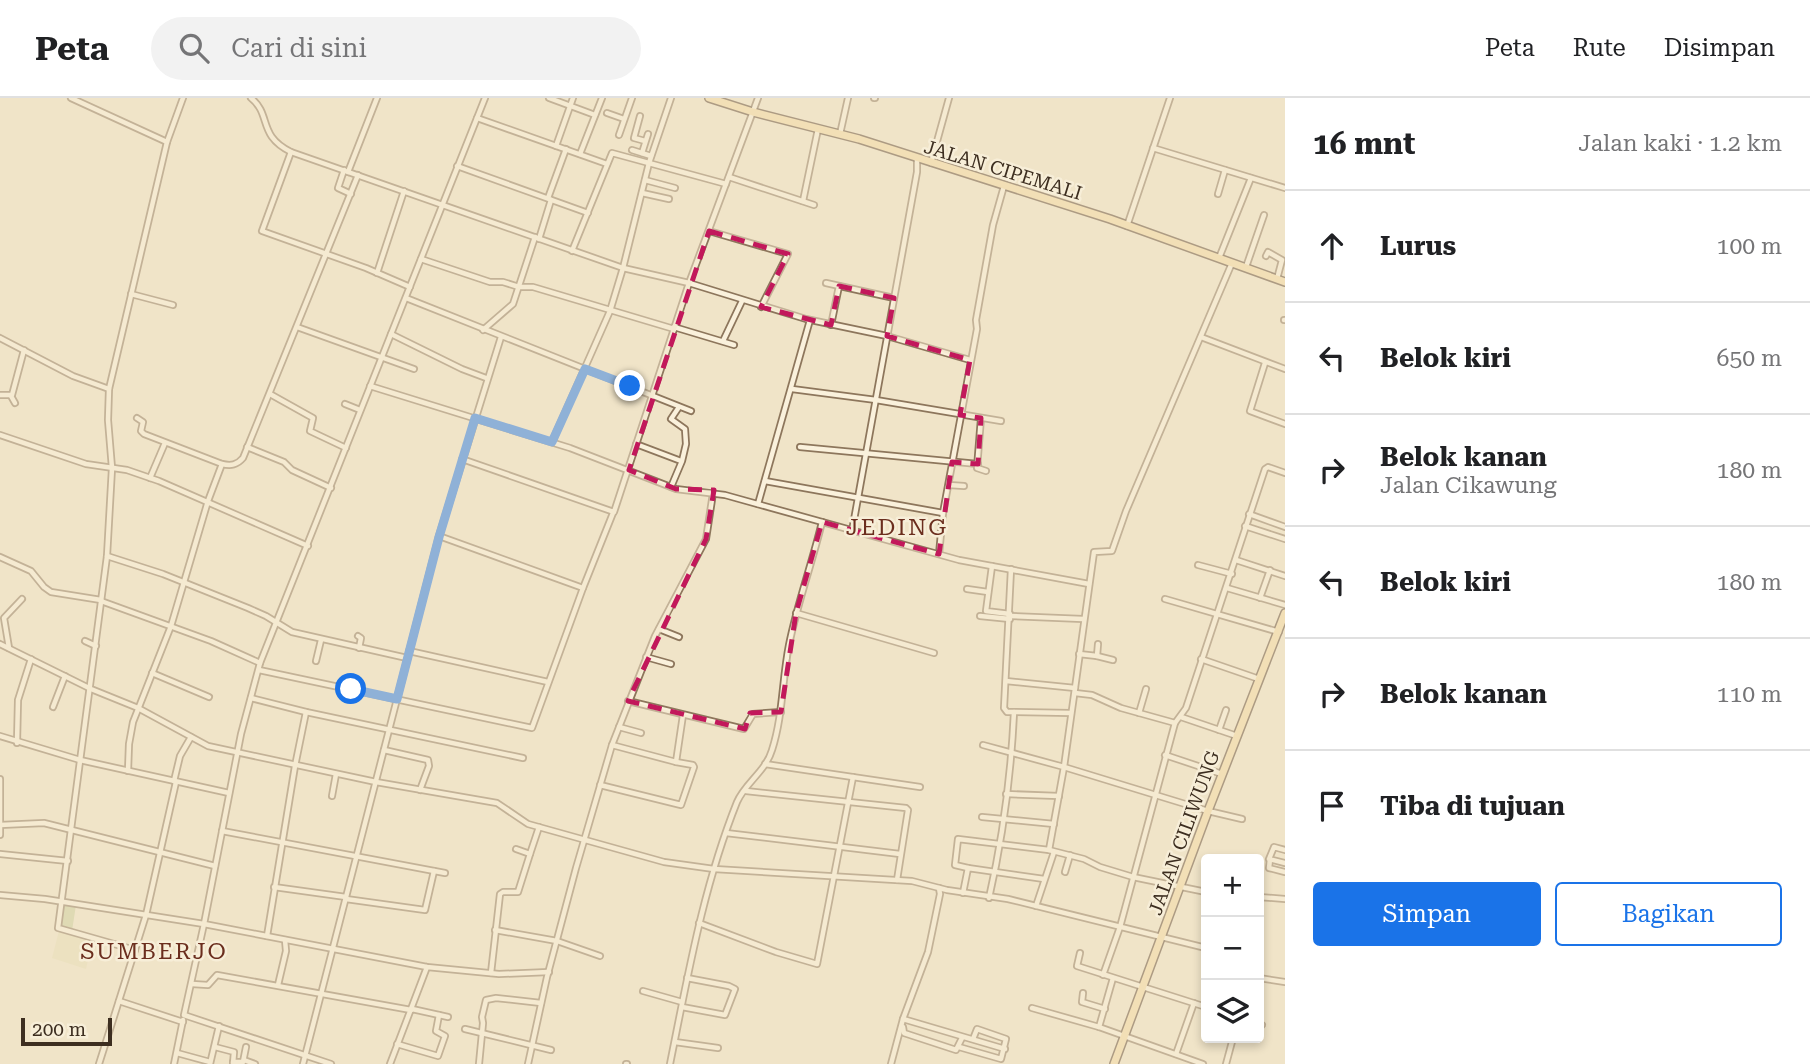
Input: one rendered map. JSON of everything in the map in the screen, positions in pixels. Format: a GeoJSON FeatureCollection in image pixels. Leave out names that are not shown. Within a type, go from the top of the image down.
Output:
{"type":"FeatureCollection","features":[{"type":"Feature","properties":{"kind":"main road","name":"JALAN CIPEMALI"},"geometry":{"type":"LineString","coordinates":[[709,98],[840,134],[1004,186],[1281,280]]}},
{"type":"Feature","properties":{"kind":"main road","name":"JALAN CILIWUNG"},"geometry":{"type":"LineString","coordinates":[[1114,1064],[1222,774],[1259,678],[1282,628],[1285,613]]}},
{"type":"Feature","properties":{"kind":"street"},"geometry":{"type":"LineString","coordinates":[[71,98],[167,142]]}},
{"type":"Feature","properties":{"kind":"street"},"geometry":{"type":"LineString","coordinates":[[135,950],[58,928],[107,556],[112,468],[108,420],[109,389],[167,142],[183,98]]}},
{"type":"Feature","properties":{"kind":"street"},"geometry":{"type":"LineString","coordinates":[[351,194],[338,188],[377,98]]}},
{"type":"Feature","properties":{"kind":"street"},"geometry":{"type":"LineString","coordinates":[[174,1064],[229,793],[260,663],[485,98]]}},
{"type":"Feature","properties":{"kind":"street"},"geometry":{"type":"LineString","coordinates":[[549,98],[595,115]]}},
{"type":"Feature","properties":{"kind":"street"},"geometry":{"type":"LineString","coordinates":[[556,146],[573,98]]}},
{"type":"Feature","properties":{"kind":"street"},"geometry":{"type":"LineString","coordinates":[[580,154],[602,98]]}},
{"type":"Feature","properties":{"kind":"street"},"geometry":{"type":"LineString","coordinates":[[619,135],[631,99],[624,98]]}},
{"type":"Feature","properties":{"kind":"street"},"geometry":{"type":"LineString","coordinates":[[552,442],[610,311],[649,163],[671,98]]}},
{"type":"Feature","properties":{"kind":"street"},"geometry":{"type":"LineString","coordinates":[[259,670],[533,728],[629,470],[674,328],[758,98]]}},
{"type":"Feature","properties":{"kind":"street"},"geometry":{"type":"LineString","coordinates":[[840,134],[848,98]]}},
{"type":"Feature","properties":{"kind":"street"},"geometry":{"type":"LineString","coordinates":[[852,531],[917,172],[924,162],[949,98]]}},
{"type":"Feature","properties":{"kind":"street"},"geometry":{"type":"LineString","coordinates":[[1127,226],[1170,98]]}},
{"type":"Feature","properties":{"kind":"street"},"geometry":{"type":"LineString","coordinates":[[253,99],[276,144],[291,152],[623,268],[690,283],[810,320],[887,336],[970,359]]}},
{"type":"Feature","properties":{"kind":"street"},"geometry":{"type":"LineString","coordinates":[[607,113],[624,119]]}},
{"type":"Feature","properties":{"kind":"street"},"geometry":{"type":"LineString","coordinates":[[640,116],[634,138],[645,141]]}},
{"type":"Feature","properties":{"kind":"street"},"geometry":{"type":"LineString","coordinates":[[477,118],[607,164]]}},
{"type":"Feature","properties":{"kind":"street"},"geometry":{"type":"LineString","coordinates":[[803,201],[818,129]]}},
{"type":"Feature","properties":{"kind":"street"},"geometry":{"type":"LineString","coordinates":[[642,153],[648,134]]}},
{"type":"Feature","properties":{"kind":"street"},"geometry":{"type":"LineString","coordinates":[[1153,148],[1285,188]]}},
{"type":"Feature","properties":{"kind":"street"},"geometry":{"type":"LineString","coordinates":[[483,330],[511,307],[566,149]]}},
{"type":"Feature","properties":{"kind":"street"},"geometry":{"type":"LineString","coordinates":[[632,150],[652,156]]}},
{"type":"Feature","properties":{"kind":"street"},"geometry":{"type":"LineString","coordinates":[[291,152],[262,231],[327,253],[410,287]]}},
{"type":"Feature","properties":{"kind":"street"},"geometry":{"type":"LineString","coordinates":[[572,251],[613,153],[726,184]]}},
{"type":"Feature","properties":{"kind":"street"},"geometry":{"type":"LineString","coordinates":[[457,166],[588,212]]}},
{"type":"Feature","properties":{"kind":"street"},"geometry":{"type":"LineString","coordinates":[[1218,194],[1225,170]]}},
{"type":"Feature","properties":{"kind":"street"},"geometry":{"type":"LineString","coordinates":[[137,418],[144,422],[142,433],[222,464],[229,466],[239,463],[358,175]]}},
{"type":"Feature","properties":{"kind":"street"},"geometry":{"type":"LineString","coordinates":[[729,177],[814,205]]}},
{"type":"Feature","properties":{"kind":"street"},"geometry":{"type":"LineString","coordinates":[[1219,258],[1251,178]]}},
{"type":"Feature","properties":{"kind":"street"},"geometry":{"type":"LineString","coordinates":[[645,180],[675,188]]}},
{"type":"Feature","properties":{"kind":"street"},"geometry":{"type":"LineString","coordinates":[[939,554],[943,513],[993,225],[1004,186]]}},
{"type":"Feature","properties":{"kind":"street"},"geometry":{"type":"LineString","coordinates":[[377,273],[404,191]]}},
{"type":"Feature","properties":{"kind":"street"},"geometry":{"type":"LineString","coordinates":[[642,193],[669,199]]}},
{"type":"Feature","properties":{"kind":"street"},"geometry":{"type":"LineString","coordinates":[[1246,268],[1264,215]]}},
{"type":"Feature","properties":{"kind":"street"},"geometry":{"type":"LineString","coordinates":[[709,231],[788,254],[761,307]]}},
{"type":"Feature","properties":{"kind":"street"},"geometry":{"type":"LineString","coordinates":[[1266,256],[1268,251],[1282,260],[1281,280]]}},
{"type":"Feature","properties":{"kind":"street"},"geometry":{"type":"LineString","coordinates":[[421,259],[484,281],[533,287],[734,345]]}},
{"type":"Feature","properties":{"kind":"street"},"geometry":{"type":"LineString","coordinates":[[1036,906],[1051,851],[1094,552],[1112,551],[1126,511],[1231,263]]}},
{"type":"Feature","properties":{"kind":"street"},"geometry":{"type":"LineString","coordinates":[[826,283],[894,298]]}},
{"type":"Feature","properties":{"kind":"street"},"geometry":{"type":"LineString","coordinates":[[831,325],[839,286]]}},
{"type":"Feature","properties":{"kind":"street"},"geometry":{"type":"LineString","coordinates":[[131,294],[173,305]]}},
{"type":"Feature","properties":{"kind":"street"},"geometry":{"type":"LineString","coordinates":[[406,298],[691,411]]}},
{"type":"Feature","properties":{"kind":"street"},"geometry":{"type":"LineString","coordinates":[[723,341],[742,301]]}},
{"type":"Feature","properties":{"kind":"street"},"geometry":{"type":"LineString","coordinates":[[758,504],[810,320]]}},
{"type":"Feature","properties":{"kind":"street"},"geometry":{"type":"LineString","coordinates":[[297,327],[414,369]]}},
{"type":"Feature","properties":{"kind":"street"},"geometry":{"type":"LineString","coordinates":[[391,334],[486,378]]}},
{"type":"Feature","properties":{"kind":"street"},"geometry":{"type":"LineString","coordinates":[[303,1064],[439,537],[486,378],[501,337]]}},
{"type":"Feature","properties":{"kind":"street"},"geometry":{"type":"LineString","coordinates":[[1201,337],[1285,369]]}},
{"type":"Feature","properties":{"kind":"street"},"geometry":{"type":"LineString","coordinates":[[0,338],[73,376],[109,389]]}},
{"type":"Feature","properties":{"kind":"street"},"geometry":{"type":"LineString","coordinates":[[15,403],[11,396],[24,350]]}},
{"type":"Feature","properties":{"kind":"street"},"geometry":{"type":"LineString","coordinates":[[1265,363],[1250,411],[1284,424]]}},
{"type":"Feature","properties":{"kind":"street"},"geometry":{"type":"LineString","coordinates":[[370,386],[552,442],[680,490],[713,493],[939,554],[1088,584]]}},
{"type":"Feature","properties":{"kind":"street"},"geometry":{"type":"LineString","coordinates":[[792,389],[1001,421]]}},
{"type":"Feature","properties":{"kind":"street"},"geometry":{"type":"LineString","coordinates":[[269,394],[313,418],[310,431],[346,448]]}},
{"type":"Feature","properties":{"kind":"street"},"geometry":{"type":"LineString","coordinates":[[0,395],[11,396]]}},
{"type":"Feature","properties":{"kind":"street"},"geometry":{"type":"LineString","coordinates":[[345,404],[360,410]]}},
{"type":"Feature","properties":{"kind":"street"},"geometry":{"type":"LineString","coordinates":[[671,487],[682,461],[686,431],[671,419],[680,407]]}},
{"type":"Feature","properties":{"kind":"street"},"geometry":{"type":"LineString","coordinates":[[981,418],[978,469],[986,471]]}},
{"type":"Feature","properties":{"kind":"street"},"geometry":{"type":"LineString","coordinates":[[0,435],[86,464],[150,478],[308,546]]}},
{"type":"Feature","properties":{"kind":"street"},"geometry":{"type":"LineString","coordinates":[[150,478],[165,443]]}},
{"type":"Feature","properties":{"kind":"street"},"geometry":{"type":"LineString","coordinates":[[636,444],[682,461]]}},
{"type":"Feature","properties":{"kind":"street"},"geometry":{"type":"LineString","coordinates":[[247,447],[283,461],[292,470],[331,488]]}},
{"type":"Feature","properties":{"kind":"street"},"geometry":{"type":"LineString","coordinates":[[800,447],[978,464]]}},
{"type":"Feature","properties":{"kind":"street"},"geometry":{"type":"LineString","coordinates":[[462,459],[613,512]]}},
{"type":"Feature","properties":{"kind":"street"},"geometry":{"type":"LineString","coordinates":[[128,771],[129,744],[138,708],[171,626],[208,501],[222,464]]}},
{"type":"Feature","properties":{"kind":"street"},"geometry":{"type":"LineString","coordinates":[[1103,975],[1120,927],[1175,723],[1186,708],[1265,468],[1285,473]]}},
{"type":"Feature","properties":{"kind":"street"},"geometry":{"type":"LineString","coordinates":[[765,481],[943,513]]}},
{"type":"Feature","properties":{"kind":"street"},"geometry":{"type":"LineString","coordinates":[[949,485],[964,485]]}},
{"type":"Feature","properties":{"kind":"street"},"geometry":{"type":"LineString","coordinates":[[528,1064],[583,839],[612,745],[646,657],[706,539],[713,493]]}},
{"type":"Feature","properties":{"kind":"street"},"geometry":{"type":"LineString","coordinates":[[1249,514],[1285,527]]}},
{"type":"Feature","properties":{"kind":"street"},"geometry":{"type":"LineString","coordinates":[[670,1064],[699,923],[714,869],[737,801],[771,753],[781,712],[784,675],[796,613],[822,522]]}},
{"type":"Feature","properties":{"kind":"street"},"geometry":{"type":"LineString","coordinates":[[1245,526],[1285,539]]}},
{"type":"Feature","properties":{"kind":"street"},"geometry":{"type":"LineString","coordinates":[[439,537],[583,588]]}},
{"type":"Feature","properties":{"kind":"street"},"geometry":{"type":"LineString","coordinates":[[107,556],[266,616],[292,632],[407,658]]}},
{"type":"Feature","properties":{"kind":"street"},"geometry":{"type":"LineString","coordinates":[[0,557],[34,573],[41,585],[51,592],[101,601],[171,626],[260,663]]}},
{"type":"Feature","properties":{"kind":"street"},"geometry":{"type":"LineString","coordinates":[[1236,560],[1285,576]]}},
{"type":"Feature","properties":{"kind":"street"},"geometry":{"type":"LineString","coordinates":[[1198,565],[1231,574]]}},
{"type":"Feature","properties":{"kind":"street"},"geometry":{"type":"LineString","coordinates":[[992,566],[986,611],[1010,616]]}},
{"type":"Feature","properties":{"kind":"street"},"geometry":{"type":"LineString","coordinates":[[1012,569],[1004,708],[1007,712],[1071,713]]}},
{"type":"Feature","properties":{"kind":"street"},"geometry":{"type":"LineString","coordinates":[[1260,598],[1270,570]]}},
{"type":"Feature","properties":{"kind":"street"},"geometry":{"type":"LineString","coordinates":[[1227,588],[1285,605]]}},
{"type":"Feature","properties":{"kind":"street"},"geometry":{"type":"LineString","coordinates":[[967,589],[988,592]]}},
{"type":"Feature","properties":{"kind":"street"},"geometry":{"type":"LineString","coordinates":[[10,649],[4,618],[22,599]]}},
{"type":"Feature","properties":{"kind":"street"},"geometry":{"type":"LineString","coordinates":[[1165,599],[1282,628]]}},
{"type":"Feature","properties":{"kind":"street"},"geometry":{"type":"LineString","coordinates":[[796,613],[934,653]]}},
{"type":"Feature","properties":{"kind":"street"},"geometry":{"type":"LineString","coordinates":[[980,616],[1083,619]]}},
{"type":"Feature","properties":{"kind":"street"},"geometry":{"type":"LineString","coordinates":[[659,629],[679,637]]}},
{"type":"Feature","properties":{"kind":"street"},"geometry":{"type":"LineString","coordinates":[[358,636],[361,638],[359,648]]}},
{"type":"Feature","properties":{"kind":"street"},"geometry":{"type":"LineString","coordinates":[[316,661],[321,640]]}},
{"type":"Feature","properties":{"kind":"street"},"geometry":{"type":"LineString","coordinates":[[85,641],[96,646]]}},
{"type":"Feature","properties":{"kind":"street"},"geometry":{"type":"LineString","coordinates":[[0,644],[91,689],[138,708],[208,746],[376,782],[497,803],[525,823],[664,862],[714,869],[897,880],[1007,899],[1201,947]]}},
{"type":"Feature","properties":{"kind":"street"},"geometry":{"type":"LineString","coordinates":[[1097,656],[1098,644]]}},
{"type":"Feature","properties":{"kind":"street"},"geometry":{"type":"LineString","coordinates":[[409,651],[548,682]]}},
{"type":"Feature","properties":{"kind":"street"},"geometry":{"type":"LineString","coordinates":[[1079,654],[1113,660]]}},
{"type":"Feature","properties":{"kind":"street"},"geometry":{"type":"LineString","coordinates":[[646,657],[671,664]]}},
{"type":"Feature","properties":{"kind":"street"},"geometry":{"type":"LineString","coordinates":[[17,743],[18,700],[31,659]]}},
{"type":"Feature","properties":{"kind":"street"},"geometry":{"type":"LineString","coordinates":[[1201,659],[1259,678]]}},
{"type":"Feature","properties":{"kind":"street"},"geometry":{"type":"LineString","coordinates":[[152,673],[209,697]]}},
{"type":"Feature","properties":{"kind":"street"},"geometry":{"type":"LineString","coordinates":[[53,707],[65,676]]}},
{"type":"Feature","properties":{"kind":"street"},"geometry":{"type":"LineString","coordinates":[[1006,681],[1075,690],[1175,723]]}},
{"type":"Feature","properties":{"kind":"street"},"geometry":{"type":"LineString","coordinates":[[1139,713],[1146,689]]}},
{"type":"Feature","properties":{"kind":"street"},"geometry":{"type":"LineString","coordinates":[[251,698],[523,758]]}},
{"type":"Feature","properties":{"kind":"street"},"geometry":{"type":"LineString","coordinates":[[628,701],[744,729],[754,713],[781,712]]}},
{"type":"Feature","properties":{"kind":"street"},"geometry":{"type":"LineString","coordinates":[[1219,730],[1226,710]]}},
{"type":"Feature","properties":{"kind":"street"},"geometry":{"type":"LineString","coordinates":[[267,936],[306,712]]}},
{"type":"Feature","properties":{"kind":"street"},"geometry":{"type":"LineString","coordinates":[[989,898],[1004,819],[1014,712]]}},
{"type":"Feature","properties":{"kind":"street"},"geometry":{"type":"LineString","coordinates":[[676,762],[683,715]]}},
{"type":"Feature","properties":{"kind":"street"},"geometry":{"type":"LineString","coordinates":[[1181,717],[1237,736]]}},
{"type":"Feature","properties":{"kind":"street"},"geometry":{"type":"LineString","coordinates":[[619,727],[641,733]]}},
{"type":"Feature","properties":{"kind":"street"},"geometry":{"type":"LineString","coordinates":[[0,736],[80,760],[229,793]]}},
{"type":"Feature","properties":{"kind":"street"},"geometry":{"type":"LineString","coordinates":[[99,1064],[146,915],[182,749],[192,738]]}},
{"type":"Feature","properties":{"kind":"street"},"geometry":{"type":"LineString","coordinates":[[600,785],[681,805],[694,767],[612,745]]}},
{"type":"Feature","properties":{"kind":"street"},"geometry":{"type":"LineString","coordinates":[[983,745],[1012,751],[1242,819]]}},
{"type":"Feature","properties":{"kind":"street"},"geometry":{"type":"LineString","coordinates":[[384,750],[428,760],[429,766],[420,790]]}},
{"type":"Feature","properties":{"kind":"street"},"geometry":{"type":"LineString","coordinates":[[1165,755],[1222,774]]}},
{"type":"Feature","properties":{"kind":"street"},"geometry":{"type":"LineString","coordinates":[[765,764],[920,786]]}},
{"type":"Feature","properties":{"kind":"street"},"geometry":{"type":"LineString","coordinates":[[332,796],[336,774]]}},
{"type":"Feature","properties":{"kind":"street"},"geometry":{"type":"LineString","coordinates":[[699,923],[776,952],[817,964],[853,777]]}},
{"type":"Feature","properties":{"kind":"street"},"geometry":{"type":"LineString","coordinates":[[0,779],[0,835]]}},
{"type":"Feature","properties":{"kind":"street"},"geometry":{"type":"LineString","coordinates":[[745,791],[907,808],[897,880]]}},
{"type":"Feature","properties":{"kind":"street"},"geometry":{"type":"LineString","coordinates":[[1006,794],[1059,796]]}},
{"type":"Feature","properties":{"kind":"street"},"geometry":{"type":"LineString","coordinates":[[982,817],[1054,824]]}},
{"type":"Feature","properties":{"kind":"street"},"geometry":{"type":"LineString","coordinates":[[0,825],[29,822],[51,824],[215,866]]}},
{"type":"Feature","properties":{"kind":"street"},"geometry":{"type":"LineString","coordinates":[[491,973],[500,892],[518,892],[539,827]]}},
{"type":"Feature","properties":{"kind":"street"},"geometry":{"type":"LineString","coordinates":[[222,831],[445,873]]}},
{"type":"Feature","properties":{"kind":"street"},"geometry":{"type":"LineString","coordinates":[[726,833],[900,854]]}},
{"type":"Feature","properties":{"kind":"street"},"geometry":{"type":"LineString","coordinates":[[1044,879],[955,865],[958,839],[1070,855],[1133,877],[1201,891]]}},
{"type":"Feature","properties":{"kind":"street"},"geometry":{"type":"LineString","coordinates":[[1285,850],[1273,847],[1269,868],[1285,872]]}},
{"type":"Feature","properties":{"kind":"street"},"geometry":{"type":"LineString","coordinates":[[516,849],[530,853]]}},
{"type":"Feature","properties":{"kind":"street"},"geometry":{"type":"LineString","coordinates":[[0,854],[68,860]]}},
{"type":"Feature","properties":{"kind":"street"},"geometry":{"type":"LineString","coordinates":[[1065,872],[1070,855]]}},
{"type":"Feature","properties":{"kind":"street"},"geometry":{"type":"LineString","coordinates":[[1270,859],[1285,863]]}},
{"type":"Feature","properties":{"kind":"street"},"geometry":{"type":"LineString","coordinates":[[963,893],[968,868]]}},
{"type":"Feature","properties":{"kind":"street"},"geometry":{"type":"LineString","coordinates":[[274,887],[425,910],[434,871]]}},
{"type":"Feature","properties":{"kind":"street"},"geometry":{"type":"LineString","coordinates":[[891,1064],[928,952],[940,894],[939,887]]}},
{"type":"Feature","properties":{"kind":"street"},"geometry":{"type":"LineString","coordinates":[[940,894],[947,890]]}},
{"type":"Feature","properties":{"kind":"street"},"geometry":{"type":"LineString","coordinates":[[0,895],[204,924],[427,967],[509,975],[549,972]]}},
{"type":"Feature","properties":{"kind":"street"},"geometry":{"type":"LineString","coordinates":[[1264,898],[1285,900]]}},
{"type":"Feature","properties":{"kind":"street"},"geometry":{"type":"LineString","coordinates":[[495,930],[557,941],[600,956]]}},
{"type":"Feature","properties":{"kind":"street"},"geometry":{"type":"LineString","coordinates":[[278,985],[286,953],[285,940]]}},
{"type":"Feature","properties":{"kind":"street"},"geometry":{"type":"LineString","coordinates":[[1080,953],[1076,965],[1201,1005]]}},
{"type":"Feature","properties":{"kind":"street"},"geometry":{"type":"LineString","coordinates":[[390,1064],[427,967]]}},
{"type":"Feature","properties":{"kind":"street"},"geometry":{"type":"LineString","coordinates":[[192,984],[208,985],[217,975],[448,1017]]}},
{"type":"Feature","properties":{"kind":"street"},"geometry":{"type":"LineString","coordinates":[[643,991],[725,1015],[735,989],[687,978]]}},
{"type":"Feature","properties":{"kind":"street"},"geometry":{"type":"LineString","coordinates":[[1099,1027],[1113,978]]}},
{"type":"Feature","properties":{"kind":"street"},"geometry":{"type":"LineString","coordinates":[[1264,979],[1285,982]]}},
{"type":"Feature","properties":{"kind":"street"},"geometry":{"type":"LineString","coordinates":[[1083,993],[1082,1002],[1105,1009]]}},
{"type":"Feature","properties":{"kind":"street"},"geometry":{"type":"LineString","coordinates":[[479,1064],[482,1017],[488,999],[541,1003]]}},
{"type":"Feature","properties":{"kind":"street"},"geometry":{"type":"LineString","coordinates":[[119,1001],[183,1022]]}},
{"type":"Feature","properties":{"kind":"street"},"geometry":{"type":"LineString","coordinates":[[1176,1054],[1194,1003]]}},
{"type":"Feature","properties":{"kind":"street"},"geometry":{"type":"LineString","coordinates":[[1032,1008],[1125,1035],[1203,1064]]}},
{"type":"Feature","properties":{"kind":"street"},"geometry":{"type":"LineString","coordinates":[[184,1015],[331,1064]]}},
{"type":"Feature","properties":{"kind":"street"},"geometry":{"type":"LineString","coordinates":[[397,1044],[438,1056],[445,1036],[436,1031],[439,1015]]}},
{"type":"Feature","properties":{"kind":"street"},"geometry":{"type":"LineString","coordinates":[[904,1019],[1004,1049]]}},
{"type":"Feature","properties":{"kind":"street"},"geometry":{"type":"LineString","coordinates":[[904,1019],[904,1033],[956,1050],[960,1048],[1000,1060],[1006,1039],[978,1030],[973,1039]]}},
{"type":"Feature","properties":{"kind":"street"},"geometry":{"type":"LineString","coordinates":[[177,1053],[210,1063],[219,1026]]}},
{"type":"Feature","properties":{"kind":"street"},"geometry":{"type":"LineString","coordinates":[[465,1028],[551,1050]]}},
{"type":"Feature","properties":{"kind":"street"},"geometry":{"type":"LineString","coordinates":[[960,1048],[963,1038]]}},
{"type":"Feature","properties":{"kind":"street"},"geometry":{"type":"LineString","coordinates":[[675,1042],[718,1048]]}},
{"type":"Feature","properties":{"kind":"street"},"geometry":{"type":"LineString","coordinates":[[1226,1064],[1232,1043]]}},
{"type":"Feature","properties":{"kind":"street"},"geometry":{"type":"LineString","coordinates":[[215,1047],[234,1052],[233,1063],[244,1060]]}},
{"type":"Feature","properties":{"kind":"street"},"geometry":{"type":"LineString","coordinates":[[244,1060],[246,1047]]}},
{"type":"Feature","properties":{"kind":"street"},"geometry":{"type":"LineString","coordinates":[[244,1060],[255,1064]]}},
{"type":"Feature","properties":{"kind":"highlighted area"},"geometry":{"type":"Polygon","coordinates":[[[709,231],[788,254],[761,307],[831,325],[839,286],[894,298],[887,336],[970,360],[960,415],[981,418],[978,464],[952,462],[939,554],[822,522],[796,613],[781,712],[750,713],[745,729],[628,701],[706,539],[714,490],[676,489],[629,470],[709,231]]]}},
{"type":"Feature","properties":{"kind":"shaded area"},"geometry":{"type":"Polygon","coordinates":[[[59,931],[86,938],[85,954],[89,955],[86,969],[52,958],[59,931]]]}},
{"type":"Feature","properties":{"kind":"green space"},"geometry":{"type":"Polygon","coordinates":[[[63,903],[76,905],[72,931],[59,927],[63,903]]]}},
{"type":"Feature","properties":{"kind":"district","name":"JEDING"},"geometry":{"type":"Point","coordinates":[897,527]}},
{"type":"Feature","properties":{"kind":"district","name":"SUMBERJO"},"geometry":{"type":"Point","coordinates":[154,951]}},
{"type":"Feature","properties":{"kind":"route"},"geometry":{"type":"LineString","coordinates":[[351,689],[397,699],[439,537],[475,418],[552,442],[585,369],[630,386]]}}]}
